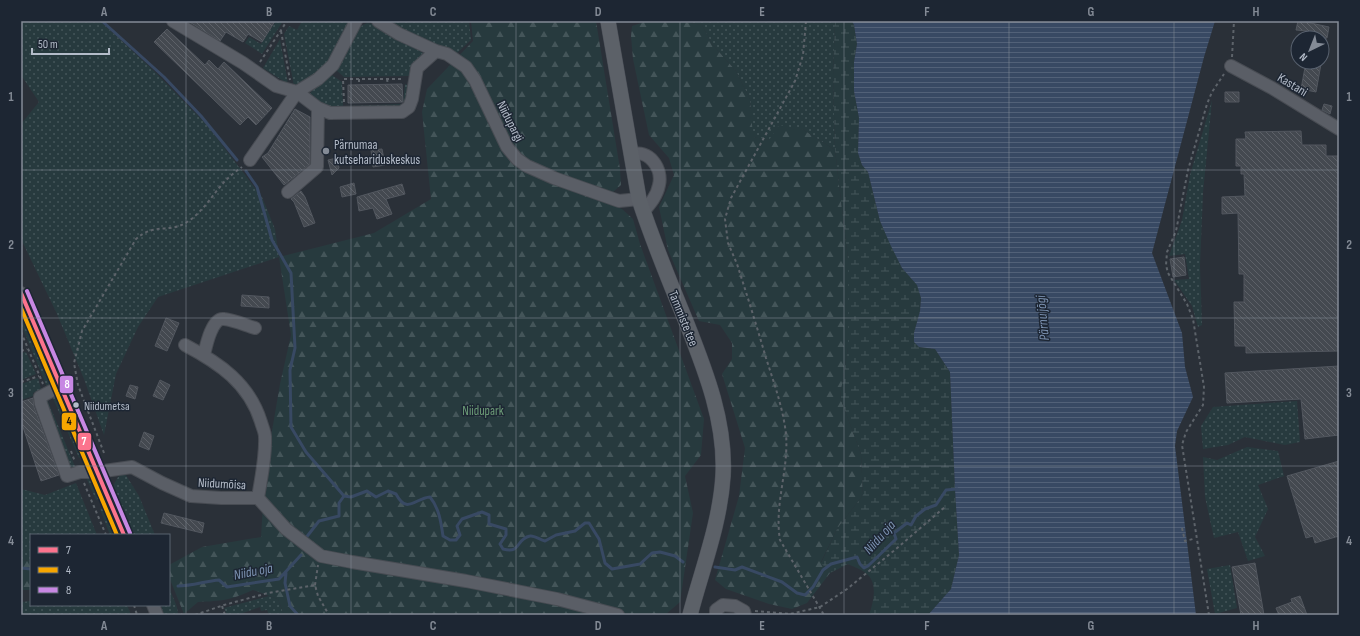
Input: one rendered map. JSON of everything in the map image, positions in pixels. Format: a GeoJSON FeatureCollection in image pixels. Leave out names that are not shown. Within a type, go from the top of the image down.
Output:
{"type":"FeatureCollection","features":[{"type":"Feature","properties":{"kind":"main road","name":"Tammiste tee"},"geometry":{"type":"LineString","coordinates":[[608,21],[641,206],[699,353],[717,410],[723,460],[723,478],[713,537],[690,615]]}},
{"type":"Feature","properties":{"kind":"street"},"geometry":{"type":"LineString","coordinates":[[173,21],[276,86],[295,91],[318,108],[330,114],[402,112],[409,107],[412,99],[417,68],[436,51]]}},
{"type":"Feature","properties":{"kind":"street"},"geometry":{"type":"LineString","coordinates":[[250,160],[295,91],[318,79],[334,65],[356,21]]}},
{"type":"Feature","properties":{"kind":"street","name":"Niidupargi"},"geometry":{"type":"LineString","coordinates":[[378,21],[399,34],[436,51],[447,54],[466,66],[475,80],[507,147],[517,159],[539,173],[619,201],[641,206]]}},
{"type":"Feature","properties":{"kind":"street","name":"Kastani"},"geometry":{"type":"LineString","coordinates":[[1231,66],[1272,88],[1339,129]]}},
{"type":"Feature","properties":{"kind":"street"},"geometry":{"type":"LineString","coordinates":[[288,192],[317,167],[318,108]]}},
{"type":"Feature","properties":{"kind":"street"},"geometry":{"type":"LineString","coordinates":[[631,155],[638,152],[648,156],[657,167],[659,184],[652,201],[641,206]]}},
{"type":"Feature","properties":{"kind":"street"},"geometry":{"type":"LineString","coordinates":[[21,293],[124,534]]}},
{"type":"Feature","properties":{"kind":"street"},"geometry":{"type":"LineString","coordinates":[[204,355],[212,329],[219,320],[225,319],[255,328]]}},
{"type":"Feature","properties":{"kind":"street","name":"Niidumõisa"},"geometry":{"type":"LineString","coordinates":[[61,386],[40,397],[41,404],[66,476],[80,472],[97,472],[132,467],[162,483],[192,496],[258,498],[265,435],[257,410],[244,389],[224,368],[185,345]]}},
{"type":"Feature","properties":{"kind":"street"},"geometry":{"type":"LineString","coordinates":[[258,498],[286,529],[321,556],[466,581],[542,596],[618,615]]}},
{"type":"Feature","properties":{"kind":"street"},"geometry":{"type":"LineString","coordinates":[[716,615],[716,610],[723,605],[735,606],[744,613]]}},
{"type":"Feature","properties":{"kind":"path"},"geometry":{"type":"LineString","coordinates":[[254,71],[287,21]]}},
{"type":"Feature","properties":{"kind":"path"},"geometry":{"type":"LineString","coordinates":[[806,21],[804,55],[795,81],[731,198],[725,219],[728,243],[742,279],[782,409],[786,435],[787,459],[780,498],[778,526],[780,540],[824,615]]}},
{"type":"Feature","properties":{"kind":"path"},"geometry":{"type":"LineString","coordinates":[[1209,615],[1182,445],[1186,432],[1203,405],[1204,387],[1193,319],[1187,304],[1172,281],[1166,265],[1167,252],[1176,231],[1188,170],[1207,104],[1221,77],[1231,66],[1234,21]]}},
{"type":"Feature","properties":{"kind":"path"},"geometry":{"type":"LineString","coordinates":[[281,31],[295,91]]}},
{"type":"Feature","properties":{"kind":"path"},"geometry":{"type":"LineString","coordinates":[[345,113],[343,79],[416,79]]}},
{"type":"Feature","properties":{"kind":"path"},"geometry":{"type":"LineString","coordinates":[[359,79],[359,85]]}},
{"type":"Feature","properties":{"kind":"path"},"geometry":{"type":"LineString","coordinates":[[387,79],[388,85]]}},
{"type":"Feature","properties":{"kind":"path"},"geometry":{"type":"LineString","coordinates":[[104,453],[78,385],[74,363],[82,331],[136,239],[144,232],[156,228],[177,228],[188,222],[226,180],[250,160]]}},
{"type":"Feature","properties":{"kind":"path"},"geometry":{"type":"LineString","coordinates":[[21,351],[28,349]]}},
{"type":"Feature","properties":{"kind":"path"},"geometry":{"type":"LineString","coordinates":[[21,382],[39,375]]}},
{"type":"Feature","properties":{"kind":"path"},"geometry":{"type":"LineString","coordinates":[[744,613],[790,614],[820,607],[847,589],[946,506]]}},
{"type":"Feature","properties":{"kind":"path"},"geometry":{"type":"LineString","coordinates":[[1182,528],[1185,541],[1193,539]]}},
{"type":"Feature","properties":{"kind":"path"},"geometry":{"type":"LineString","coordinates":[[321,556],[318,563],[315,585],[318,596],[330,615]]}},
{"type":"Feature","properties":{"kind":"path"},"geometry":{"type":"LineString","coordinates":[[195,615],[268,593],[315,585]]}},
{"type":"Feature","properties":{"kind":"path"},"geometry":{"type":"LineString","coordinates":[[222,606],[225,615]]}},
{"type":"Feature","properties":{"kind":"green space"},"geometry":{"type":"Polygon","coordinates":[[[21,21],[100,21],[153,70],[206,124],[262,197],[275,229],[279,257],[158,297],[138,327],[116,374],[104,435],[84,379],[57,314],[21,239],[21,124],[39,102],[21,75],[21,21]]]}},
{"type":"Feature","properties":{"kind":"green space"},"geometry":{"type":"Polygon","coordinates":[[[276,21],[283,21],[262,54],[245,43],[249,37],[261,44],[276,21]]]}},
{"type":"Feature","properties":{"kind":"green space"},"geometry":{"type":"Polygon","coordinates":[[[302,21],[350,21],[335,51],[323,68],[306,81],[294,86],[284,34],[289,26],[297,30],[302,21]]]}},
{"type":"Feature","properties":{"kind":"green space"},"geometry":{"type":"Polygon","coordinates":[[[386,21],[469,21],[471,40],[456,54],[426,42],[386,21]]]}},
{"type":"Feature","properties":{"kind":"green space","name":"Niidupark"},"geometry":{"type":"Polygon","coordinates":[[[471,21],[596,21],[620,169],[621,185],[612,193],[608,202],[622,209],[633,219],[640,244],[704,419],[701,455],[685,476],[693,513],[680,602],[665,615],[623,613],[586,615],[284,615],[278,599],[253,590],[226,599],[198,602],[184,614],[170,579],[170,564],[202,547],[261,537],[265,472],[280,384],[291,335],[279,257],[374,233],[431,199],[422,112],[427,89],[473,41],[471,21]]]}},
{"type":"Feature","properties":{"kind":"green space"},"geometry":{"type":"Polygon","coordinates":[[[647,21],[678,21],[702,25],[712,44],[736,71],[750,99],[753,137],[769,140],[779,125],[802,129],[835,150],[848,259],[848,348],[840,397],[861,454],[863,495],[837,529],[821,562],[830,573],[807,603],[792,609],[769,604],[726,589],[715,580],[739,496],[745,448],[722,374],[732,359],[732,343],[720,325],[699,321],[668,250],[659,207],[674,175],[669,158],[649,135],[633,59],[631,36],[632,26],[647,21]]]}},
{"type":"Feature","properties":{"kind":"green space"},"geometry":{"type":"Polygon","coordinates":[[[678,21],[835,21],[833,76],[835,150],[802,129],[769,140],[752,137],[750,99],[736,71],[712,44],[702,25],[678,21]]]}},
{"type":"Feature","properties":{"kind":"green space"},"geometry":{"type":"Polygon","coordinates":[[[835,21],[852,21],[854,25],[857,44],[854,62],[854,91],[859,118],[858,153],[862,165],[868,172],[880,221],[902,268],[917,284],[921,298],[920,311],[914,333],[919,347],[935,349],[950,372],[959,555],[951,589],[928,615],[869,615],[874,589],[868,575],[848,564],[830,573],[821,563],[837,529],[863,495],[861,454],[840,397],[848,348],[848,259],[835,150],[833,76],[835,21]]]}},
{"type":"Feature","properties":{"kind":"green space"},"geometry":{"type":"Polygon","coordinates":[[[367,23],[373,24],[423,53],[416,61],[410,76],[344,77],[336,70],[358,29],[367,23]]]}},
{"type":"Feature","properties":{"kind":"green space"},"geometry":{"type":"Polygon","coordinates":[[[280,39],[288,84],[263,68],[280,39]]]}},
{"type":"Feature","properties":{"kind":"green space"},"geometry":{"type":"Polygon","coordinates":[[[332,75],[342,82],[343,106],[341,111],[328,110],[309,95],[315,87],[332,75]]]}},
{"type":"Feature","properties":{"kind":"green space"},"geometry":{"type":"Polygon","coordinates":[[[405,84],[410,86],[407,104],[401,110],[348,111],[348,106],[403,104],[405,84]]]}},
{"type":"Feature","properties":{"kind":"green space"},"geometry":{"type":"Polygon","coordinates":[[[1212,100],[1203,193],[1200,266],[1202,325],[1198,327],[1192,306],[1174,280],[1189,279],[1185,254],[1169,256],[1182,220],[1190,175],[1212,100]]]}},
{"type":"Feature","properties":{"kind":"green space"},"geometry":{"type":"Polygon","coordinates":[[[21,312],[51,381],[47,387],[21,324],[21,312]]]}},
{"type":"Feature","properties":{"kind":"green space"},"geometry":{"type":"Polygon","coordinates":[[[26,352],[36,374],[21,380],[21,353],[26,352]]]}},
{"type":"Feature","properties":{"kind":"green space"},"geometry":{"type":"Polygon","coordinates":[[[38,378],[41,389],[33,393],[33,396],[21,400],[21,384],[38,378]]]}},
{"type":"Feature","properties":{"kind":"green space"},"geometry":{"type":"Polygon","coordinates":[[[52,396],[59,398],[83,456],[79,458],[52,396]]]}},
{"type":"Feature","properties":{"kind":"green space"},"geometry":{"type":"Polygon","coordinates":[[[47,399],[76,469],[70,470],[45,402],[47,399]]]}},
{"type":"Feature","properties":{"kind":"green space"},"geometry":{"type":"Polygon","coordinates":[[[1297,401],[1300,442],[1285,445],[1245,437],[1228,445],[1203,449],[1201,426],[1213,407],[1297,401]]]}},
{"type":"Feature","properties":{"kind":"green space"},"geometry":{"type":"Polygon","coordinates":[[[1247,447],[1278,451],[1284,476],[1258,485],[1268,509],[1255,537],[1265,556],[1248,561],[1238,532],[1214,538],[1205,497],[1203,457],[1217,460],[1247,447]]]}},
{"type":"Feature","properties":{"kind":"green space"},"geometry":{"type":"Polygon","coordinates":[[[124,472],[139,496],[155,534],[132,534],[113,486],[118,477],[124,472]]]}},
{"type":"Feature","properties":{"kind":"green space"},"geometry":{"type":"Polygon","coordinates":[[[85,475],[92,477],[101,499],[96,500],[85,475]]]}},
{"type":"Feature","properties":{"kind":"green space"},"geometry":{"type":"Polygon","coordinates":[[[76,483],[97,534],[30,534],[30,561],[21,560],[21,489],[45,495],[76,483]]]}},
{"type":"Feature","properties":{"kind":"green space"},"geometry":{"type":"Polygon","coordinates":[[[104,506],[116,534],[110,534],[100,509],[104,506]]]}},
{"type":"Feature","properties":{"kind":"green space"},"geometry":{"type":"Polygon","coordinates":[[[21,560],[30,561],[30,590],[21,590],[21,560]]]}},
{"type":"Feature","properties":{"kind":"green space"},"geometry":{"type":"Polygon","coordinates":[[[1230,565],[1237,608],[1215,614],[1207,569],[1230,565]]]}},
{"type":"Feature","properties":{"kind":"green space"},"geometry":{"type":"Polygon","coordinates":[[[170,589],[177,607],[178,615],[164,615],[161,606],[170,606],[170,589]]]}},
{"type":"Feature","properties":{"kind":"green space"},"geometry":{"type":"Polygon","coordinates":[[[269,596],[278,599],[284,615],[269,615],[267,610],[261,611],[260,607],[240,615],[227,615],[224,608],[269,596]]]}},
{"type":"Feature","properties":{"kind":"green space"},"geometry":{"type":"Polygon","coordinates":[[[30,601],[30,606],[127,606],[131,615],[118,615],[117,613],[107,615],[21,615],[21,602],[30,601]]]}},
{"type":"Feature","properties":{"kind":"water","name":"Pärnu jõgi"},"geometry":{"type":"Polygon","coordinates":[[[852,21],[1215,21],[1152,253],[1182,333],[1185,367],[1193,397],[1177,431],[1175,446],[1196,615],[928,615],[951,589],[959,555],[950,372],[935,349],[919,347],[914,342],[914,333],[920,311],[921,298],[917,285],[902,268],[880,221],[868,172],[862,165],[858,153],[859,118],[854,91],[854,62],[857,44],[852,21]]]}},
{"type":"Feature","properties":{"kind":"building"},"geometry":{"type":"Polygon","coordinates":[[[188,21],[275,21],[262,42],[248,34],[243,42],[226,32],[220,41],[188,21]]]}},
{"type":"Feature","properties":{"kind":"building"},"geometry":{"type":"Polygon","coordinates":[[[1298,21],[1306,21],[1329,27],[1328,30],[1296,30],[1298,21]]]}},
{"type":"Feature","properties":{"kind":"building"},"geometry":{"type":"Polygon","coordinates":[[[167,29],[205,65],[209,60],[218,69],[224,62],[272,108],[256,125],[248,117],[240,125],[154,42],[167,29]]]}},
{"type":"Feature","properties":{"kind":"building"},"geometry":{"type":"Polygon","coordinates":[[[1305,70],[1320,70],[1316,92],[1301,89],[1305,70]]]}},
{"type":"Feature","properties":{"kind":"building"},"geometry":{"type":"Polygon","coordinates":[[[402,84],[403,102],[348,103],[348,85],[402,84]]]}},
{"type":"Feature","properties":{"kind":"building"},"geometry":{"type":"Polygon","coordinates":[[[1225,92],[1239,92],[1239,102],[1225,102],[1225,92]]]}},
{"type":"Feature","properties":{"kind":"building"},"geometry":{"type":"Polygon","coordinates":[[[1324,104],[1332,106],[1330,114],[1322,110],[1324,104]]]}},
{"type":"Feature","properties":{"kind":"building"},"geometry":{"type":"Polygon","coordinates":[[[295,109],[310,117],[310,164],[284,185],[262,157],[268,153],[295,109]]]}},
{"type":"Feature","properties":{"kind":"building"},"geometry":{"type":"Polygon","coordinates":[[[1301,131],[1302,145],[1326,145],[1326,156],[1339,156],[1339,351],[1246,353],[1246,346],[1235,346],[1234,302],[1244,302],[1244,274],[1239,274],[1238,213],[1222,214],[1222,197],[1245,196],[1244,174],[1241,174],[1241,166],[1236,166],[1236,139],[1246,139],[1245,132],[1301,131]]]}},
{"type":"Feature","properties":{"kind":"building"},"geometry":{"type":"Polygon","coordinates":[[[382,149],[385,165],[373,167],[371,150],[382,149]]]}},
{"type":"Feature","properties":{"kind":"building"},"geometry":{"type":"Polygon","coordinates":[[[337,158],[339,168],[332,175],[328,160],[337,158]]]}},
{"type":"Feature","properties":{"kind":"building"},"geometry":{"type":"Polygon","coordinates":[[[354,183],[356,194],[342,197],[340,187],[354,183]]]}},
{"type":"Feature","properties":{"kind":"building"},"geometry":{"type":"Polygon","coordinates":[[[402,184],[405,194],[386,199],[392,214],[377,219],[373,208],[359,211],[357,197],[402,184]]]}},
{"type":"Feature","properties":{"kind":"building"},"geometry":{"type":"Polygon","coordinates":[[[301,191],[305,197],[315,223],[304,227],[294,202],[291,199],[301,191]]]}},
{"type":"Feature","properties":{"kind":"building"},"geometry":{"type":"Polygon","coordinates":[[[1184,257],[1186,275],[1173,277],[1170,259],[1184,257]]]}},
{"type":"Feature","properties":{"kind":"building"},"geometry":{"type":"Polygon","coordinates":[[[242,295],[269,297],[269,308],[241,306],[242,295]]]}},
{"type":"Feature","properties":{"kind":"building"},"geometry":{"type":"Polygon","coordinates":[[[166,318],[179,323],[167,351],[155,346],[166,318]]]}},
{"type":"Feature","properties":{"kind":"building"},"geometry":{"type":"Polygon","coordinates":[[[1339,366],[1339,435],[1305,439],[1301,399],[1227,403],[1225,373],[1339,366]]]}},
{"type":"Feature","properties":{"kind":"building"},"geometry":{"type":"Polygon","coordinates":[[[160,380],[170,385],[163,400],[153,396],[160,380]]]}},
{"type":"Feature","properties":{"kind":"building"},"geometry":{"type":"Polygon","coordinates":[[[130,385],[138,387],[135,399],[126,396],[130,385]]]}},
{"type":"Feature","properties":{"kind":"building"},"geometry":{"type":"Polygon","coordinates":[[[33,398],[34,407],[59,475],[41,481],[21,421],[21,402],[33,398]]]}},
{"type":"Feature","properties":{"kind":"building"},"geometry":{"type":"Polygon","coordinates":[[[144,432],[154,436],[149,450],[139,446],[144,432]]]}},
{"type":"Feature","properties":{"kind":"building"},"geometry":{"type":"Polygon","coordinates":[[[1339,461],[1339,536],[1315,543],[1313,536],[1306,538],[1287,476],[1339,461]]]}},
{"type":"Feature","properties":{"kind":"building"},"geometry":{"type":"Polygon","coordinates":[[[164,513],[204,523],[202,533],[161,523],[164,513]]]}},
{"type":"Feature","properties":{"kind":"building"},"geometry":{"type":"Polygon","coordinates":[[[1255,563],[1264,615],[1241,615],[1232,567],[1255,563]]]}},
{"type":"Feature","properties":{"kind":"building"},"geometry":{"type":"Polygon","coordinates":[[[1300,596],[1307,615],[1279,615],[1276,608],[1292,602],[1291,599],[1300,596]]]}},
{"type":"Feature","properties":{"kind":"waterway"},"geometry":{"type":"LineString","coordinates":[[102,21],[164,77],[201,116],[237,160]]}},
{"type":"Feature","properties":{"kind":"waterway"},"geometry":{"type":"LineString","coordinates":[[246,171],[257,187],[272,240],[291,273],[295,348],[290,370],[291,427],[306,452],[344,496]]}},
{"type":"Feature","properties":{"kind":"waterway","name":"Niidu oja"},"geometry":{"type":"LineString","coordinates":[[715,567],[735,570],[742,567],[782,582],[797,593],[805,595],[813,587],[823,570],[831,564],[857,557],[860,564],[864,568],[868,566],[896,539],[894,533],[907,523],[911,525],[916,516],[925,509],[936,505],[946,490],[957,489]]}},
{"type":"Feature","properties":{"kind":"waterway","name":"Niidu oja"},"geometry":{"type":"LineString","coordinates":[[305,539],[319,521],[339,516],[339,503],[344,496],[351,497],[367,491],[376,497],[388,491],[396,494],[400,500],[408,504],[412,504],[430,497],[438,510],[443,536],[450,540],[456,540],[460,535],[457,526],[462,519],[482,512],[489,515],[489,524],[506,529],[506,535],[500,544],[503,549],[513,550],[522,540],[530,536],[545,541],[556,535],[575,531],[585,523],[589,523],[599,539],[605,563],[612,569],[640,564],[652,553],[660,552],[675,556],[683,562]]}},
{"type":"Feature","properties":{"kind":"waterway","name":"Niidu oja"},"geometry":{"type":"LineString","coordinates":[[178,586],[219,580],[227,587],[279,579],[301,555]]}},
{"type":"Feature","properties":{"kind":"waterway","name":"Niidu oja"},"geometry":{"type":"LineString","coordinates":[[21,568],[30,569]]}},
{"type":"Feature","properties":{"kind":"waterway"},"geometry":{"type":"LineString","coordinates":[[286,573],[285,583],[290,606],[298,615]]}},
{"type":"Feature","properties":{"kind":"transit line","name":"8"},"geometry":{"type":"LineString","coordinates":[[27,291],[130,533]]}},
{"type":"Feature","properties":{"kind":"transit line","name":"7"},"geometry":{"type":"LineString","coordinates":[[21,293],[124,534]]}},
{"type":"Feature","properties":{"kind":"transit line","name":"4"},"geometry":{"type":"LineString","coordinates":[[21,308],[117,534]]}},
{"type":"Feature","properties":{"kind":"place","name":"Pärnumaa kutsehariduskeskus"},"geometry":{"type":"Point","coordinates":[326,151]}},
{"type":"Feature","properties":{"kind":"place","name":"Niidumetsa"},"geometry":{"type":"Point","coordinates":[76,405]}}]}
